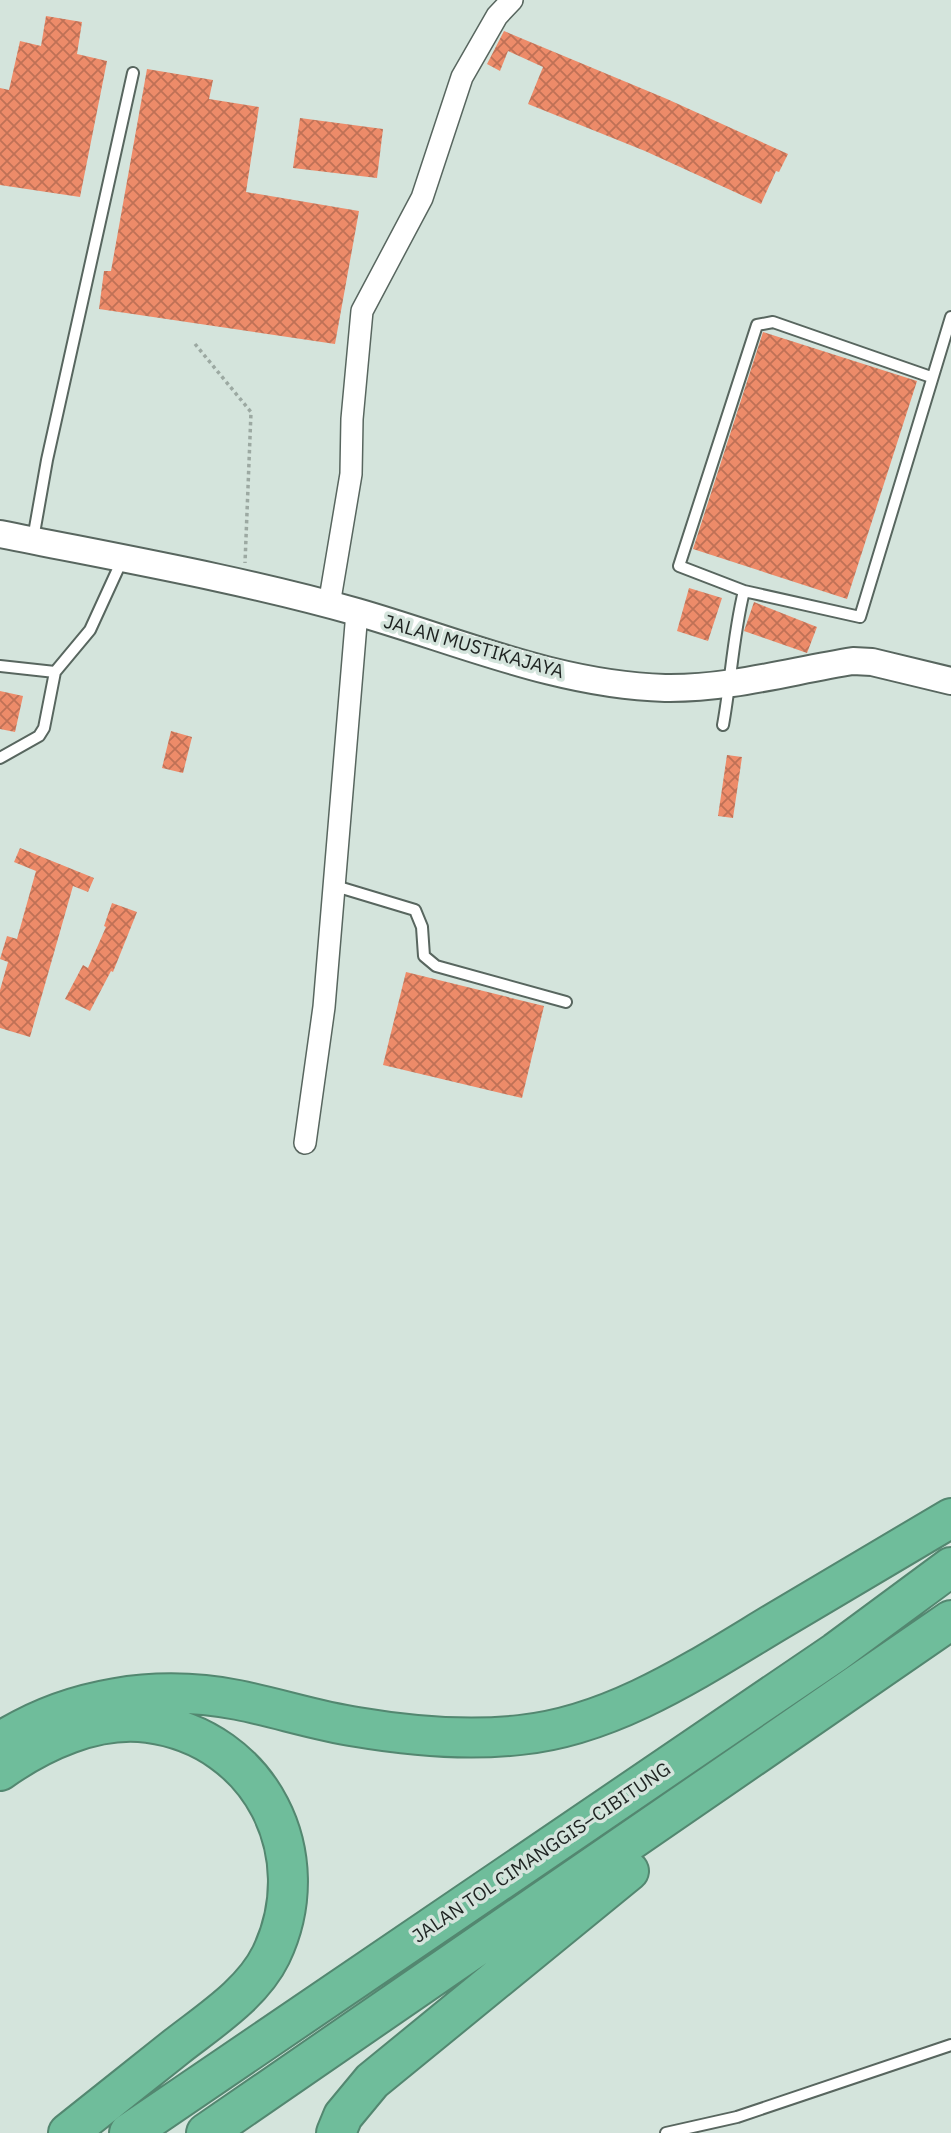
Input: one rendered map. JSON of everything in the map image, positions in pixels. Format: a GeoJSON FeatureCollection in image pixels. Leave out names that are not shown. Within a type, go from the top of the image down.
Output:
{"type":"FeatureCollection","features":[{"type":"Feature","properties":{"kind":"highway"},"geometry":{"type":"LineString","coordinates":[[0,1742],[63,1709],[150,1694],[190,1694],[236,1700],[355,1727],[408,1734],[521,1735],[567,1726],[621,1707],[671,1683],[951,1518]]}},
{"type":"Feature","properties":{"kind":"highway","name":"JALAN TOL CIMANGGIS–CIBITUNG"},"geometry":{"type":"LineString","coordinates":[[129,2133],[836,1652],[951,1567]]}},
{"type":"Feature","properties":{"kind":"highway"},"geometry":{"type":"LineString","coordinates":[[206,2133],[951,1620]]}},
{"type":"Feature","properties":{"kind":"highway"},"geometry":{"type":"LineString","coordinates":[[336,2133],[343,2116],[372,2081],[866,1681]]}},
{"type":"Feature","properties":{"kind":"highway"},"geometry":{"type":"LineString","coordinates":[[0,1772],[25,1754],[68,1734],[109,1723],[147,1723],[187,1732],[219,1749],[252,1780],[272,1808],[286,1850],[290,1885],[285,1922],[269,1958],[244,1991],[68,2133]]}},
{"type":"Feature","properties":{"kind":"street"},"geometry":{"type":"LineString","coordinates":[[329,605],[351,474],[352,419],[362,311],[422,198],[461,77],[496,16],[512,0]]}},
{"type":"Feature","properties":{"kind":"street","name":"JALAN MUSTIKAJAYA"},"geometry":{"type":"LineString","coordinates":[[0,534],[123,558],[329,605],[519,664],[604,681],[663,688],[731,685],[853,661],[872,662],[951,681]]}},
{"type":"Feature","properties":{"kind":"street"},"geometry":{"type":"LineString","coordinates":[[305,1143],[324,1007],[332,885],[357,612]]}},
{"type":"Feature","properties":{"kind":"lane"},"geometry":{"type":"LineString","coordinates":[[33,541],[47,460],[133,73]]}},
{"type":"Feature","properties":{"kind":"lane"},"geometry":{"type":"LineString","coordinates":[[931,377],[773,322],[757,325],[679,566],[744,591],[860,617],[951,317]]}},
{"type":"Feature","properties":{"kind":"lane"},"geometry":{"type":"LineString","coordinates":[[0,758],[39,736],[44,728],[55,672],[90,630],[123,558]]}},
{"type":"Feature","properties":{"kind":"lane"},"geometry":{"type":"LineString","coordinates":[[723,725],[731,685],[736,624],[744,591]]}},
{"type":"Feature","properties":{"kind":"lane"},"geometry":{"type":"LineString","coordinates":[[0,666],[55,672]]}},
{"type":"Feature","properties":{"kind":"lane"},"geometry":{"type":"LineString","coordinates":[[332,885],[415,910],[422,927],[424,956],[436,966],[566,1002]]}},
{"type":"Feature","properties":{"kind":"lane"},"geometry":{"type":"LineString","coordinates":[[666,2133],[737,2117],[951,2045]]}},
{"type":"Feature","properties":{"kind":"path"},"geometry":{"type":"LineString","coordinates":[[195,344],[251,412],[245,550]]}},
{"type":"Feature","properties":{"kind":"building"},"geometry":{"type":"Polygon","coordinates":[[[46,16],[82,22],[77,54],[107,61],[80,197],[0,185],[0,88],[9,90],[20,41],[41,46],[46,16]]]}},
{"type":"Feature","properties":{"kind":"building"},"geometry":{"type":"Polygon","coordinates":[[[504,31],[667,99],[788,154],[779,172],[776,171],[761,204],[645,151],[528,104],[543,67],[508,51],[500,71],[487,64],[504,31]]]}},
{"type":"Feature","properties":{"kind":"building"},"geometry":{"type":"Polygon","coordinates":[[[147,69],[213,80],[209,99],[259,107],[246,192],[359,211],[335,344],[99,309],[104,271],[111,271],[147,69]]]}},
{"type":"Feature","properties":{"kind":"building"},"geometry":{"type":"Polygon","coordinates":[[[300,118],[383,129],[377,178],[293,168],[300,118]]]}},
{"type":"Feature","properties":{"kind":"building"},"geometry":{"type":"Polygon","coordinates":[[[763,332],[917,381],[847,599],[693,549],[763,332]]]}},
{"type":"Feature","properties":{"kind":"building"},"geometry":{"type":"Polygon","coordinates":[[[689,588],[722,598],[708,641],[677,631],[689,588]]]}},
{"type":"Feature","properties":{"kind":"building"},"geometry":{"type":"Polygon","coordinates":[[[754,602],[817,627],[807,653],[744,631],[754,602]]]}},
{"type":"Feature","properties":{"kind":"building"},"geometry":{"type":"Polygon","coordinates":[[[0,691],[23,696],[15,732],[0,729],[0,691]]]}},
{"type":"Feature","properties":{"kind":"building"},"geometry":{"type":"Polygon","coordinates":[[[171,731],[192,737],[183,773],[162,768],[171,731]]]}},
{"type":"Feature","properties":{"kind":"building"},"geometry":{"type":"Polygon","coordinates":[[[727,755],[742,757],[733,818],[718,816],[727,755]]]}},
{"type":"Feature","properties":{"kind":"building"},"geometry":{"type":"Polygon","coordinates":[[[20,848],[94,878],[88,892],[73,886],[30,1037],[0,1028],[0,990],[8,962],[0,959],[7,936],[17,939],[36,871],[14,862],[20,848]]]}},
{"type":"Feature","properties":{"kind":"building"},"geometry":{"type":"Polygon","coordinates":[[[112,903],[137,912],[113,972],[111,971],[90,1011],[65,999],[83,965],[88,968],[106,927],[104,926],[112,903]]]}},
{"type":"Feature","properties":{"kind":"building"},"geometry":{"type":"Polygon","coordinates":[[[406,972],[544,1006],[522,1098],[383,1065],[406,972]]]}}]}
